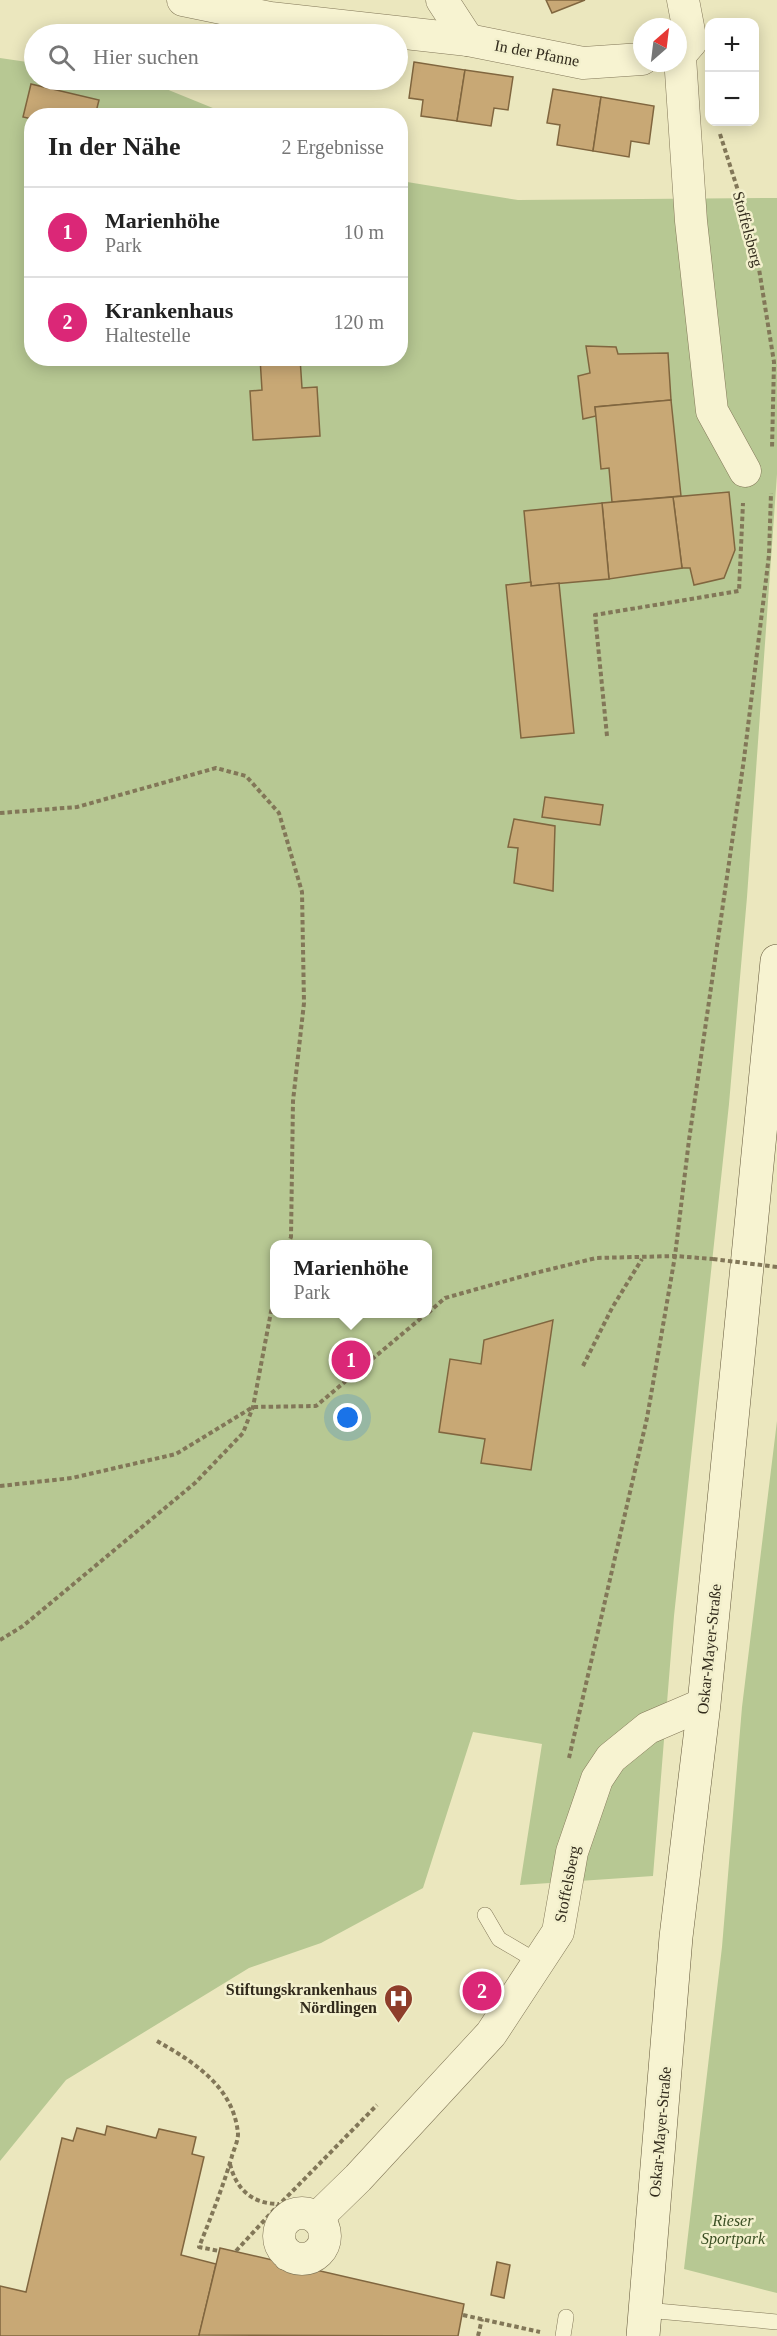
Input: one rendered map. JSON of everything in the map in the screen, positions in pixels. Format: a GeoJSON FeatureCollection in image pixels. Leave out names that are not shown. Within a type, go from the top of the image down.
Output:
{"type":"FeatureCollection","features":[{"type":"Feature","properties":{"kind":"main road","name":"Oskar-Mayer-Straße"},"geometry":{"type":"LineString","coordinates":[[645,2323],[675,1937],[704,1704],[777,961]]}},
{"type":"Feature","properties":{"kind":"street","name":"In der Pfanne"},"geometry":{"type":"LineString","coordinates":[[183,0],[270,18],[324,24]]}},
{"type":"Feature","properties":{"kind":"street"},"geometry":{"type":"LineString","coordinates":[[442,0],[468,40]]}},
{"type":"Feature","properties":{"kind":"street"},"geometry":{"type":"LineString","coordinates":[[683,0],[686,18]]}},
{"type":"Feature","properties":{"kind":"street"},"geometry":{"type":"LineString","coordinates":[[687,21],[691,42],[687,47]]}},
{"type":"Feature","properties":{"kind":"street","name":"In der Pfanne"},"geometry":{"type":"LineString","coordinates":[[408,33],[468,40],[583,63],[633,60]]}},
{"type":"Feature","properties":{"kind":"street"},"geometry":{"type":"LineString","coordinates":[[680,72],[691,221],[712,411],[745,471]]}},
{"type":"Feature","properties":{"kind":"street","name":"Stoffelsberg"},"geometry":{"type":"LineString","coordinates":[[285,2258],[302,2259],[317,2254],[325,2240],[325,2232],[317,2218],[358,2178],[492,2034],[558,1932],[572,1852],[597,1779],[611,1758],[648,1728],[704,1704]]}},
{"type":"Feature","properties":{"kind":"lane"},"geometry":{"type":"LineString","coordinates":[[485,1914],[499,1939],[538,1962]]}},
{"type":"Feature","properties":{"kind":"lane"},"geometry":{"type":"LineString","coordinates":[[563,2336],[566,2317]]}},
{"type":"Feature","properties":{"kind":"lane"},"geometry":{"type":"LineString","coordinates":[[645,2323],[777,2322]]}},
{"type":"Feature","properties":{"kind":"path","name":"Stoffelsberg"},"geometry":{"type":"LineString","coordinates":[[720,133],[755,244],[774,362],[772,453]]}},
{"type":"Feature","properties":{"kind":"path"},"geometry":{"type":"LineString","coordinates":[[607,736],[595,615],[739,591],[745,471]]}},
{"type":"Feature","properties":{"kind":"path"},"geometry":{"type":"LineString","coordinates":[[569,1761],[647,1418],[675,1256],[689,1140],[744,759],[769,555],[771,487]]}},
{"type":"Feature","properties":{"kind":"path"},"geometry":{"type":"LineString","coordinates":[[0,813],[77,807],[216,768],[246,776],[279,813],[302,892],[304,1003],[293,1101],[290,1240]]}},
{"type":"Feature","properties":{"kind":"path"},"geometry":{"type":"LineString","coordinates":[[432,1309],[445,1298],[596,1258],[675,1256],[777,1267]]}},
{"type":"Feature","properties":{"kind":"path"},"geometry":{"type":"LineString","coordinates":[[583,1366],[612,1308],[643,1258]]}},
{"type":"Feature","properties":{"kind":"path"},"geometry":{"type":"LineString","coordinates":[[0,1640],[23,1626],[195,1483],[243,1433],[253,1407],[270,1317]]}},
{"type":"Feature","properties":{"kind":"path"},"geometry":{"type":"LineString","coordinates":[[0,1486],[72,1478],[176,1454],[253,1407],[316,1406],[421,1318]]}},
{"type":"Feature","properties":{"kind":"path"},"geometry":{"type":"LineString","coordinates":[[157,2041],[198,2067],[215,2082],[231,2105],[238,2136],[199,2247],[219,2252]]}},
{"type":"Feature","properties":{"kind":"path"},"geometry":{"type":"LineString","coordinates":[[230,2163],[234,2178],[243,2191],[270,2204],[279,2204]]}},
{"type":"Feature","properties":{"kind":"path"},"geometry":{"type":"LineString","coordinates":[[462,2315],[530,2329]]}},
{"type":"Feature","properties":{"kind":"path"},"geometry":{"type":"LineString","coordinates":[[478,2336],[482,2319]]}},
{"type":"Feature","properties":{"kind":"green space"},"geometry":{"type":"Polygon","coordinates":[[[0,58],[24,62],[24,90],[169,90],[213,108],[24,108],[24,366],[408,366],[408,182],[518,200],[777,198],[777,474],[747,897],[729,1104],[674,1616],[653,1876],[520,1885],[542,1744],[473,1732],[423,1888],[321,1943],[249,1968],[66,2080],[0,2161],[0,58]]]}},
{"type":"Feature","properties":{"kind":"green space","name":"Rieser Sportpark"},"geometry":{"type":"Polygon","coordinates":[[[777,1421],[777,2293],[684,2269],[722,1947],[742,1707],[777,1421]]]}},
{"type":"Feature","properties":{"kind":"building"},"geometry":{"type":"Polygon","coordinates":[[[546,0],[585,0],[552,13],[546,0]]]}},
{"type":"Feature","properties":{"kind":"building"},"geometry":{"type":"Polygon","coordinates":[[[414,62],[465,70],[457,121],[421,116],[423,100],[409,98],[414,62]]]}},
{"type":"Feature","properties":{"kind":"building"},"geometry":{"type":"Polygon","coordinates":[[[465,70],[513,77],[508,110],[494,108],[491,126],[457,121],[465,70]]]}},
{"type":"Feature","properties":{"kind":"building"},"geometry":{"type":"Polygon","coordinates":[[[553,89],[601,97],[593,151],[557,145],[560,125],[547,123],[553,89]]]}},
{"type":"Feature","properties":{"kind":"building"},"geometry":{"type":"Polygon","coordinates":[[[30,90],[56,90],[99,100],[97,108],[25,108],[30,90]]]}},
{"type":"Feature","properties":{"kind":"building"},"geometry":{"type":"Polygon","coordinates":[[[601,97],[654,106],[649,144],[631,141],[629,157],[593,151],[601,97]]]}},
{"type":"Feature","properties":{"kind":"building"},"geometry":{"type":"Polygon","coordinates":[[[586,346],[616,347],[618,354],[668,353],[671,400],[595,407],[596,416],[583,419],[578,376],[590,373],[586,346]]]}},
{"type":"Feature","properties":{"kind":"building"},"geometry":{"type":"Polygon","coordinates":[[[260,366],[301,366],[302,388],[317,387],[320,436],[253,440],[250,391],[262,390],[260,366]]]}},
{"type":"Feature","properties":{"kind":"building"},"geometry":{"type":"Polygon","coordinates":[[[671,400],[681,496],[612,502],[609,468],[601,469],[595,407],[671,400]]]}},
{"type":"Feature","properties":{"kind":"building"},"geometry":{"type":"Polygon","coordinates":[[[729,492],[735,550],[724,578],[694,585],[690,568],[682,568],[673,497],[729,492]]]}},
{"type":"Feature","properties":{"kind":"building"},"geometry":{"type":"Polygon","coordinates":[[[673,497],[682,568],[609,579],[602,503],[673,497]]]}},
{"type":"Feature","properties":{"kind":"building"},"geometry":{"type":"Polygon","coordinates":[[[602,503],[609,579],[531,586],[524,511],[602,503]]]}},
{"type":"Feature","properties":{"kind":"building"},"geometry":{"type":"Polygon","coordinates":[[[531,582],[531,586],[559,583],[574,733],[521,738],[506,585],[531,582]]]}},
{"type":"Feature","properties":{"kind":"building"},"geometry":{"type":"Polygon","coordinates":[[[545,797],[603,805],[600,825],[542,817],[545,797]]]}},
{"type":"Feature","properties":{"kind":"building"},"geometry":{"type":"Polygon","coordinates":[[[514,819],[555,826],[553,891],[514,883],[518,848],[508,847],[514,819]]]}},
{"type":"Feature","properties":{"kind":"building"},"geometry":{"type":"Polygon","coordinates":[[[553,1320],[531,1470],[481,1463],[485,1439],[439,1432],[450,1359],[481,1364],[484,1340],[553,1320]]]}},
{"type":"Feature","properties":{"kind":"building"},"geometry":{"type":"Polygon","coordinates":[[[107,2126],[156,2138],[159,2129],[196,2137],[192,2154],[204,2157],[181,2255],[216,2264],[199,2336],[0,2336],[0,2286],[26,2292],[62,2138],[73,2141],[77,2128],[105,2135],[107,2126]]]}},
{"type":"Feature","properties":{"kind":"building"},"geometry":{"type":"Polygon","coordinates":[[[220,2248],[464,2304],[458,2336],[199,2335],[220,2248]]]}},
{"type":"Feature","properties":{"kind":"building"},"geometry":{"type":"Polygon","coordinates":[[[497,2262],[510,2265],[504,2298],[491,2295],[497,2262]]]}},
{"type":"Feature","properties":{"kind":"place","name":"Marienhöhe"},"geometry":{"type":"Point","coordinates":[351,1360]}},
{"type":"Feature","properties":{"kind":"place","name":"Krankenhaus"},"geometry":{"type":"Point","coordinates":[482,1991]}},
{"type":"Feature","properties":{"kind":"place","name":"Stiftungskrankenhaus Nördlingen"},"geometry":{"type":"Point","coordinates":[398,2024]}}]}
